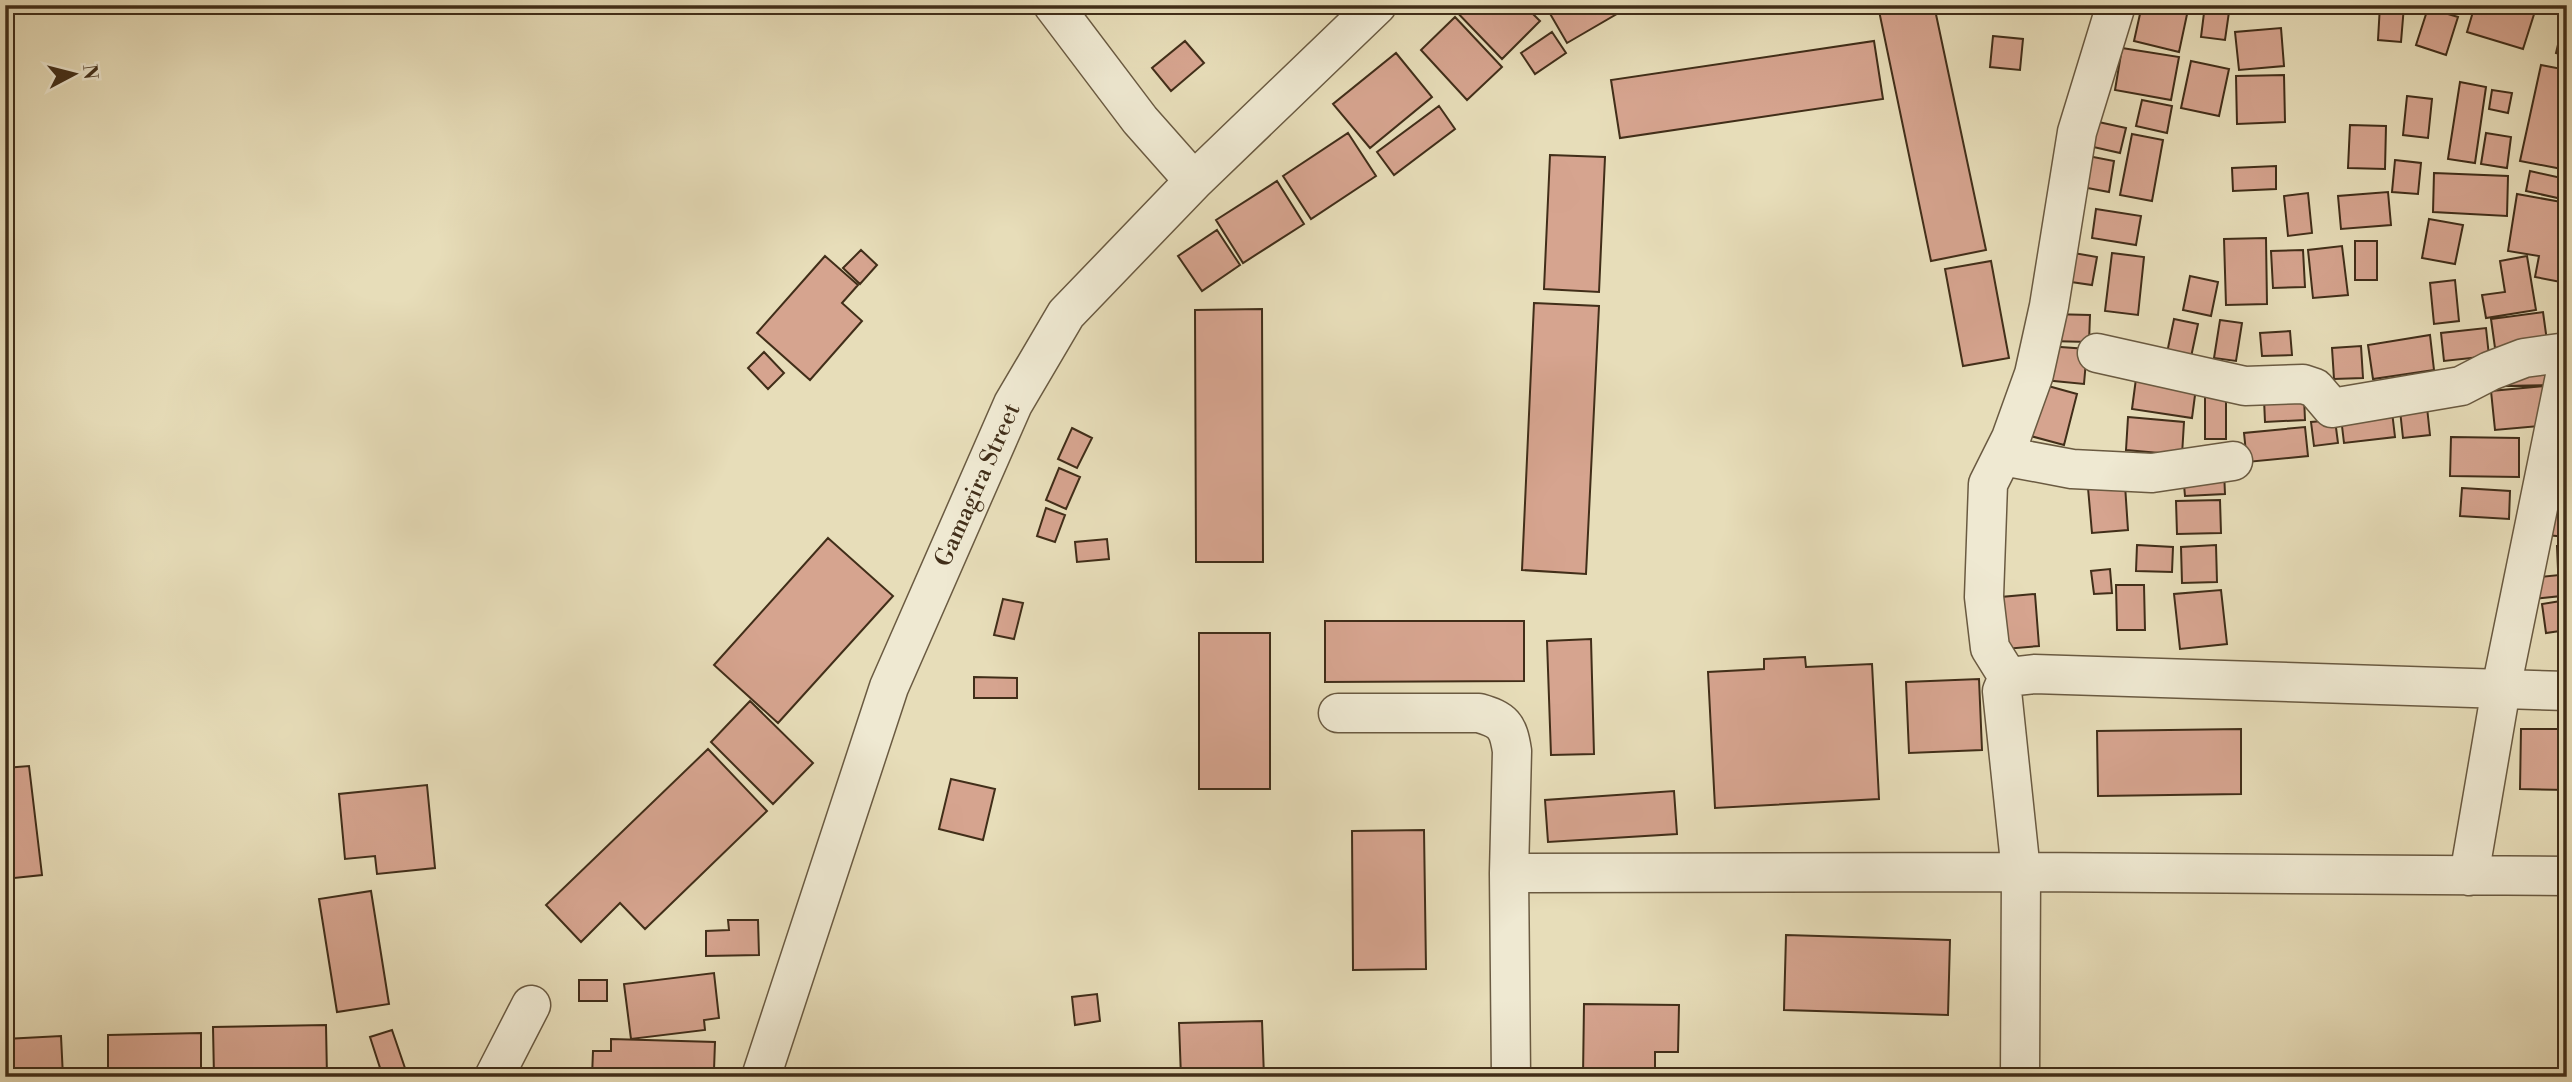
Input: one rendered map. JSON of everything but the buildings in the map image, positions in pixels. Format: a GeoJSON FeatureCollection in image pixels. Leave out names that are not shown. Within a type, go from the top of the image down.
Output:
{"type":"FeatureCollection","features":[{"type":"Feature","properties":{"kind":"street"},"geometry":{"type":"LineString","coordinates":[[1053,5],[1140,120],[1194,181]]}},
{"type":"Feature","properties":{"kind":"street","name":"Gamagira Street"},"geometry":{"type":"LineString","coordinates":[[761,1077],[889,687],[1013,404],[1066,314],[1194,181],[1377,5]]}},
{"type":"Feature","properties":{"kind":"street"},"geometry":{"type":"LineString","coordinates":[[2008,677],[1990,648],[1984,597],[1988,484],[2003,456],[2034,374],[2049,306],[2077,132],[2116,5]]}},
{"type":"Feature","properties":{"kind":"street"},"geometry":{"type":"LineString","coordinates":[[2097,353],[2245,386],[2303,384],[2315,388],[2332,408],[2461,386],[2524,358],[2567,352]]}},
{"type":"Feature","properties":{"kind":"street"},"geometry":{"type":"LineString","coordinates":[[2469,876],[2501,689],[2567,366]]}},
{"type":"Feature","properties":{"kind":"street"},"geometry":{"type":"LineString","coordinates":[[2003,456],[2072,469],[2152,473],[2233,461]]}},
{"type":"Feature","properties":{"kind":"street"},"geometry":{"type":"LineString","coordinates":[[2008,677],[2034,674],[2567,691]]}},
{"type":"Feature","properties":{"kind":"street"},"geometry":{"type":"LineString","coordinates":[[2008,677],[2002,691],[2021,872],[2020,1077]]}},
{"type":"Feature","properties":{"kind":"street"},"geometry":{"type":"LineString","coordinates":[[1338,713],[1479,713],[1499,719],[1510,733],[1511,1077]]}},
{"type":"Feature","properties":{"kind":"street"},"geometry":{"type":"LineString","coordinates":[[1509,873],[2021,872],[2567,876]]}},
{"type":"Feature","properties":{"kind":"street"},"geometry":{"type":"LineString","coordinates":[[494,1077],[531,1005]]}}]}
